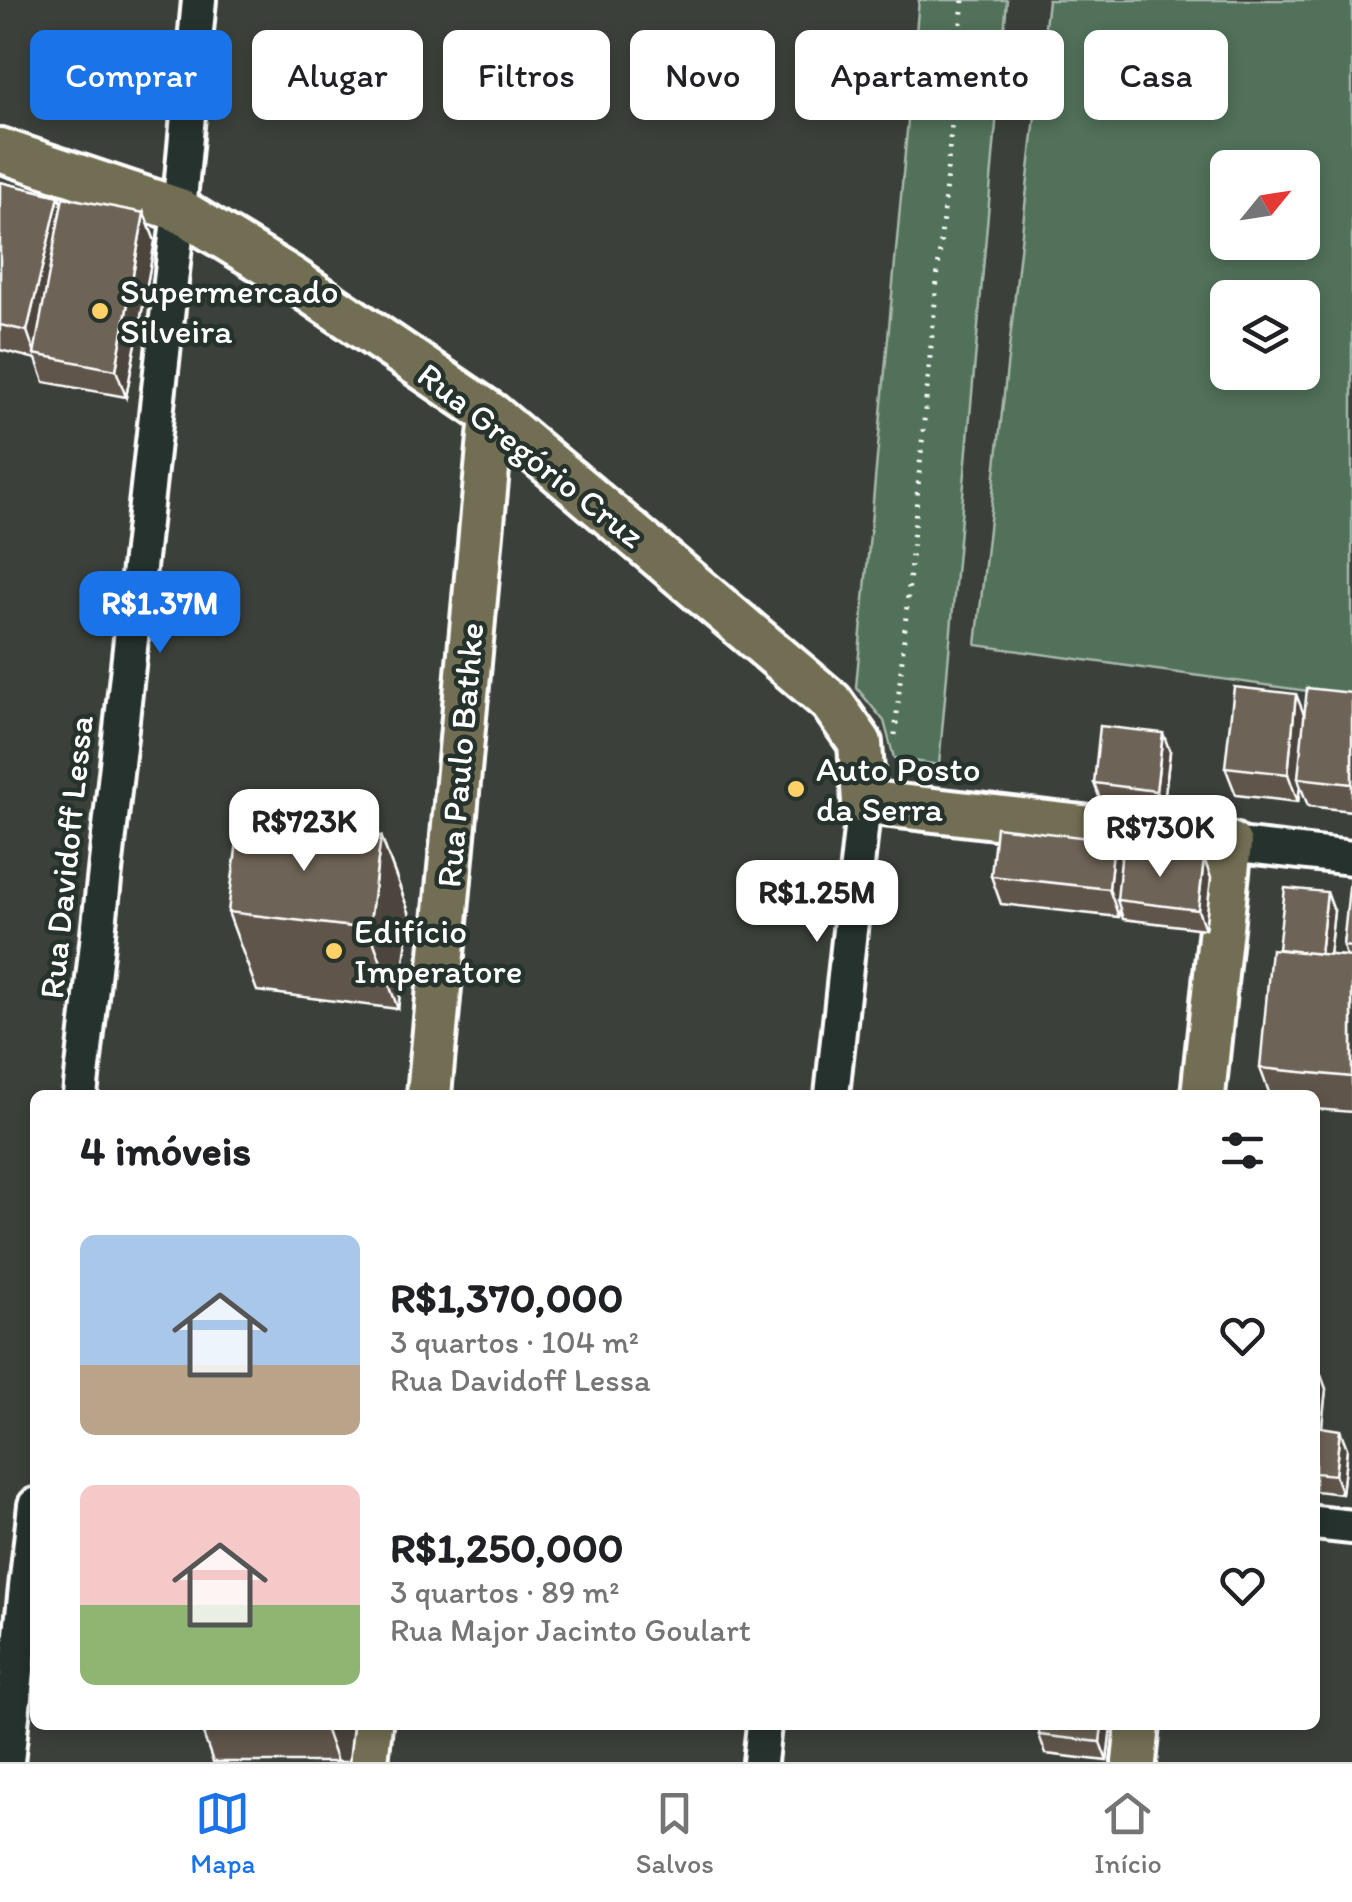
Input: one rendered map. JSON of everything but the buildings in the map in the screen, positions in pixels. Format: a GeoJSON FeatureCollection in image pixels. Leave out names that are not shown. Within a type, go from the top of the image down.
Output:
{"type":"FeatureCollection","features":[{"type":"Feature","properties":{"kind":"main road","name":"Rua Gregório Cruz"},"geometry":{"type":"LineString","coordinates":[[0,150],[179,210],[292,279],[492,415],[830,702],[860,743],[864,802]]}},
{"type":"Feature","properties":{"kind":"main road","name":"Rua Paulo Bathke"},"geometry":{"type":"LineString","coordinates":[[428,1090],[492,415]]}},
{"type":"Feature","properties":{"kind":"main road"},"geometry":{"type":"LineString","coordinates":[[864,802],[1230,844],[1204,1090]]}},
{"type":"Feature","properties":{"kind":"main road"},"geometry":{"type":"LineString","coordinates":[[366,1762],[369,1730]]}},
{"type":"Feature","properties":{"kind":"main road"},"geometry":{"type":"LineString","coordinates":[[1134,1762],[1137,1730]]}},
{"type":"Feature","properties":{"kind":"street","name":"Rua Davidoff Lessa"},"geometry":{"type":"LineString","coordinates":[[81,1090],[199,0]]}},
{"type":"Feature","properties":{"kind":"street"},"geometry":{"type":"LineString","coordinates":[[833,1090],[864,802]]}},
{"type":"Feature","properties":{"kind":"street"},"geometry":{"type":"LineString","coordinates":[[1230,844],[1352,858]]}},
{"type":"Feature","properties":{"kind":"street"},"geometry":{"type":"LineString","coordinates":[[1320,1523],[1352,1526]]}},
{"type":"Feature","properties":{"kind":"street"},"geometry":{"type":"LineString","coordinates":[[7,1762],[12,1593],[30,1524]]}},
{"type":"Feature","properties":{"kind":"street"},"geometry":{"type":"LineString","coordinates":[[760,1762],[763,1730]]}},
{"type":"Feature","properties":{"kind":"path"},"geometry":{"type":"LineString","coordinates":[[888,750],[896,733],[963,0]]}},
{"type":"Feature","properties":{"kind":"green space"},"geometry":{"type":"Polygon","coordinates":[[[919,0],[1007,0],[1004,30],[916,30],[919,0]]]}},
{"type":"Feature","properties":{"kind":"green space"},"geometry":{"type":"Polygon","coordinates":[[[1048,0],[1352,0],[1352,697],[976,645],[1035,120],[1064,120],[1064,30],[1045,30],[1048,0]]]}},
{"type":"Feature","properties":{"kind":"green space"},"geometry":{"type":"Polygon","coordinates":[[[908,120],[996,120],[939,765],[894,758],[884,721],[856,687],[908,120]]]}},
{"type":"Feature","properties":{"kind":"place","name":"Supermercado Silveira"},"geometry":{"type":"Point","coordinates":[100,311]}},
{"type":"Feature","properties":{"kind":"place","name":"Auto Posto da Serra"},"geometry":{"type":"Point","coordinates":[796,789]}},
{"type":"Feature","properties":{"kind":"place","name":"Edifício Imperatore"},"geometry":{"type":"Point","coordinates":[334,951]}}]}
